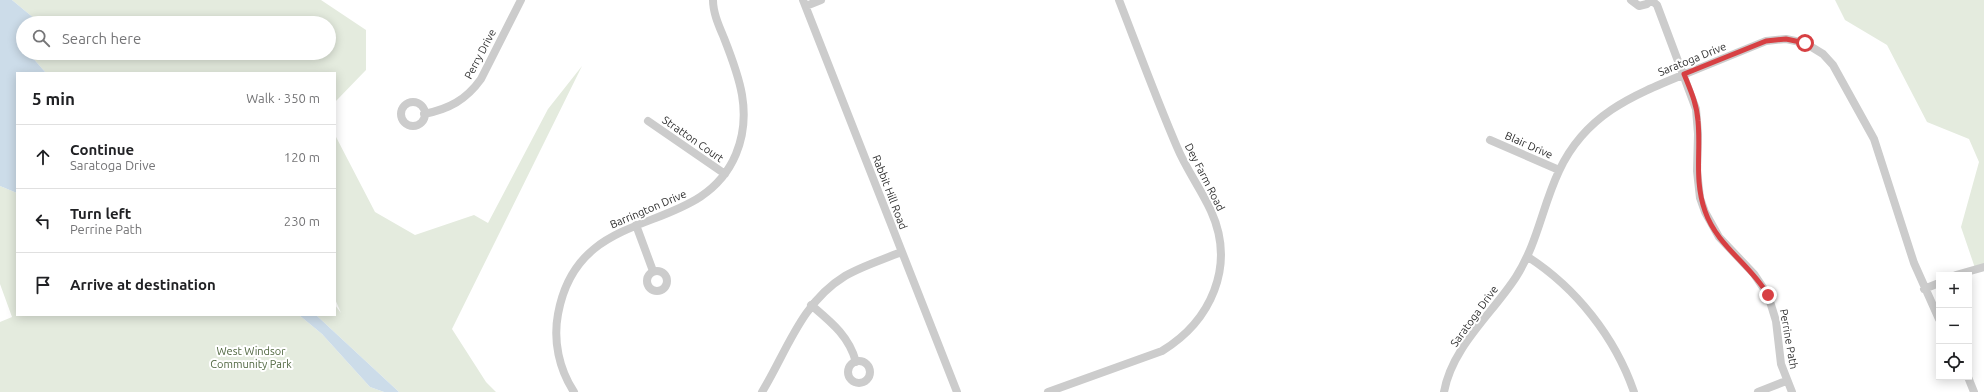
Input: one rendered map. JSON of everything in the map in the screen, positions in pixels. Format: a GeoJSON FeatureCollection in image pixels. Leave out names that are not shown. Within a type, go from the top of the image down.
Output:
{"type":"FeatureCollection","features":[{"type":"Feature","properties":{"kind":"street","name":"Perry Drive"},"geometry":{"type":"LineString","coordinates":[[424,114],[448,108],[461,100],[474,89],[481,80],[521,0]]}},
{"type":"Feature","properties":{"kind":"street","name":"Barrington Drive"},"geometry":{"type":"LineString","coordinates":[[574,392],[564,372],[557,346],[557,319],[564,293],[576,268],[591,251],[608,238],[636,225],[679,209],[708,192],[725,174],[740,144],[744,122],[744,104],[739,77],[717,21],[713,0]]}},
{"type":"Feature","properties":{"kind":"street"},"geometry":{"type":"LineString","coordinates":[[804,3],[821,0]]}},
{"type":"Feature","properties":{"kind":"street","name":"Dey Farm Road"},"geometry":{"type":"LineString","coordinates":[[1048,392],[1162,351],[1193,327],[1209,304],[1218,279],[1220,251],[1215,223],[1211,211],[1177,147],[1119,0]]}},
{"type":"Feature","properties":{"kind":"street"},"geometry":{"type":"LineString","coordinates":[[1631,0],[1639,6],[1647,4],[1651,0]]}},
{"type":"Feature","properties":{"kind":"street","name":"Perrine Path"},"geometry":{"type":"LineString","coordinates":[[1651,0],[1657,5],[1696,108],[1698,134],[1697,171],[1700,198],[1705,212],[1719,237],[1754,274],[1768,295],[1776,321],[1780,357],[1786,381],[1792,392]]}},
{"type":"Feature","properties":{"kind":"street","name":"Rabbit Hill Road"},"geometry":{"type":"LineString","coordinates":[[804,3],[957,392]]}},
{"type":"Feature","properties":{"kind":"street","name":"Saratoga Drive"},"geometry":{"type":"LineString","coordinates":[[1444,392],[1449,376],[1462,350],[1514,279],[1528,257],[1559,170],[1582,135],[1612,107],[1639,92],[1766,41],[1776,39],[1795,40],[1805,43],[1823,54],[1833,65],[1874,138],[1903,232],[1924,289],[1936,313]]}},
{"type":"Feature","properties":{"kind":"street","name":"Stratton Court"},"geometry":{"type":"LineString","coordinates":[[648,121],[725,174]]}},
{"type":"Feature","properties":{"kind":"street","name":"Blair Drive"},"geometry":{"type":"LineString","coordinates":[[1490,140],[1559,170]]}},
{"type":"Feature","properties":{"kind":"street"},"geometry":{"type":"LineString","coordinates":[[636,225],[653,271]]}},
{"type":"Feature","properties":{"kind":"street"},"geometry":{"type":"LineString","coordinates":[[762,392],[798,323],[820,295],[844,276],[901,252]]}},
{"type":"Feature","properties":{"kind":"street"},"geometry":{"type":"LineString","coordinates":[[1528,257],[1557,278],[1598,324],[1623,365],[1634,392]]}},
{"type":"Feature","properties":{"kind":"street"},"geometry":{"type":"LineString","coordinates":[[1966,272],[1984,267]]}},
{"type":"Feature","properties":{"kind":"street"},"geometry":{"type":"LineString","coordinates":[[1924,289],[1936,283]]}},
{"type":"Feature","properties":{"kind":"street"},"geometry":{"type":"LineString","coordinates":[[811,305],[844,335],[850,345],[856,362]]}},
{"type":"Feature","properties":{"kind":"street"},"geometry":{"type":"LineString","coordinates":[[1969,380],[1974,392]]}},
{"type":"Feature","properties":{"kind":"street"},"geometry":{"type":"LineString","coordinates":[[1758,392],[1786,381]]}},
{"type":"Feature","properties":{"kind":"green space"},"geometry":{"type":"Polygon","coordinates":[[[12,0],[321,0],[366,30],[366,70],[336,101],[336,72],[45,72],[35,60],[336,60],[336,16],[31,16],[12,0]]]}},
{"type":"Feature","properties":{"kind":"green space"},"geometry":{"type":"Polygon","coordinates":[[[1835,0],[1984,0],[1984,268],[1975,268],[1961,227],[1979,162],[1969,139],[1927,122],[1887,45],[1845,20],[1835,0]]]}},
{"type":"Feature","properties":{"kind":"green space"},"geometry":{"type":"Polygon","coordinates":[[[582,66],[452,329],[486,382],[496,392],[399,392],[317,316],[336,316],[336,306],[341,313],[336,301],[336,137],[375,212],[415,235],[474,215],[488,223],[548,109],[582,66]]]}},
{"type":"Feature","properties":{"kind":"green space","name":"West Windsor Community Park"},"geometry":{"type":"Polygon","coordinates":[[[0,186],[16,193],[16,316],[300,316],[322,334],[370,387],[384,392],[0,392],[0,322],[12,317],[0,284],[0,186]]]}},
{"type":"Feature","properties":{"kind":"water"},"geometry":{"type":"Polygon","coordinates":[[[0,0],[12,0],[31,16],[16,16],[16,60],[35,60],[45,72],[16,72],[16,193],[0,186],[0,0]]]}},
{"type":"Feature","properties":{"kind":"water"},"geometry":{"type":"Polygon","coordinates":[[[300,316],[317,316],[399,392],[384,392],[370,387],[322,334],[300,316]]]}},
{"type":"Feature","properties":{"kind":"route"},"geometry":{"type":"LineString","coordinates":[[1768,295],[1754,274],[1729,250],[1719,237],[1705,212],[1698,186],[1698,121],[1693,96],[1684,74],[1766,41],[1786,39],[1805,43]]}}]}
